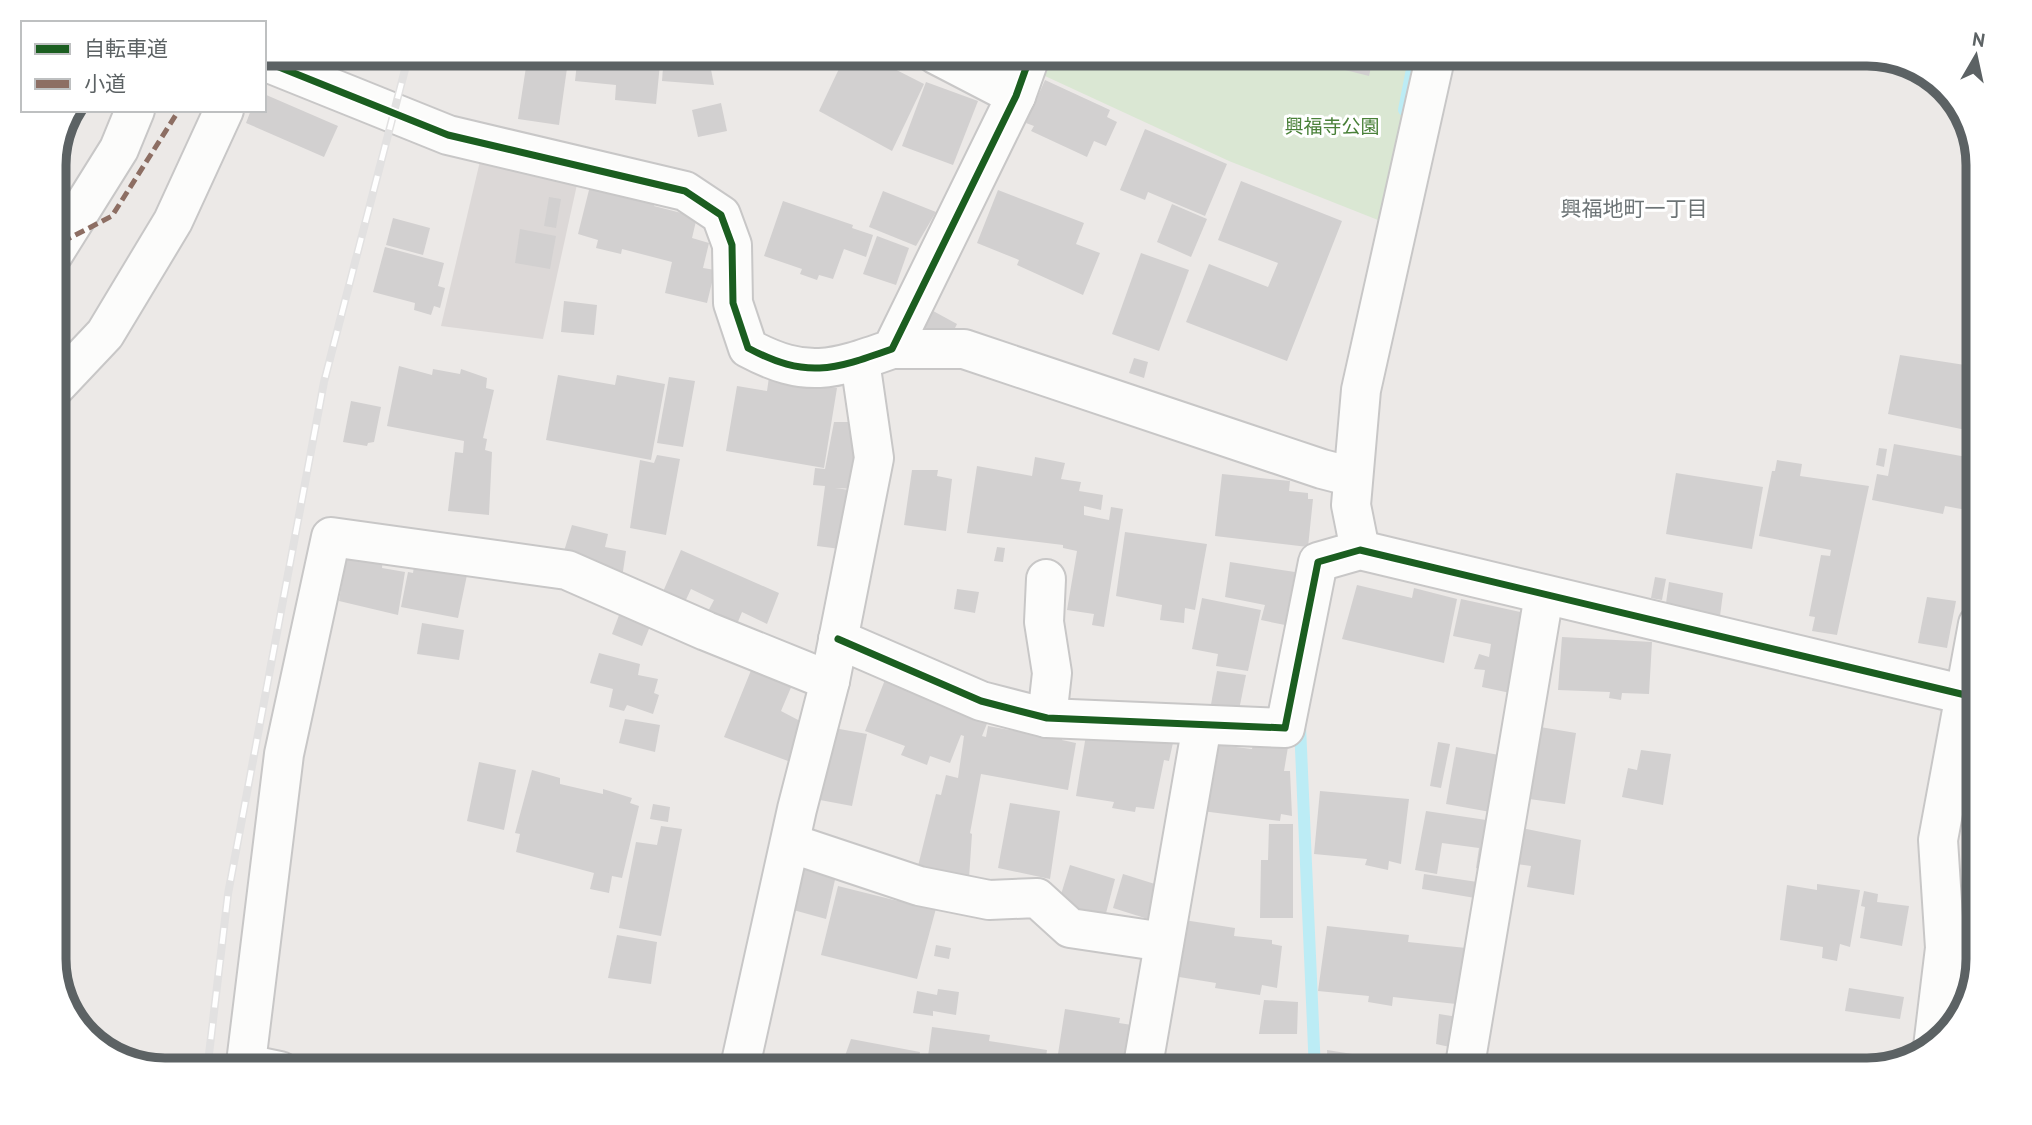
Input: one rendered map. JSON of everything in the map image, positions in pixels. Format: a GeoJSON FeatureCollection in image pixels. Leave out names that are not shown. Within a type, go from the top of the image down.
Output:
{"type":"FeatureCollection","features":[{"type":"Feature","properties":{"kind":"street"},"geometry":{"type":"LineString","coordinates":[[276,66],[448,135],[685,191],[721,215],[732,245],[733,303],[748,348],[779,364],[823,370],[876,355],[964,349],[1353,477]]}},
{"type":"Feature","properties":{"kind":"street"},"geometry":{"type":"LineString","coordinates":[[957,66],[1016,96]]}},
{"type":"Feature","properties":{"kind":"street"},"geometry":{"type":"LineString","coordinates":[[742,1058],[790,843],[831,681],[874,458],[876,355],[1016,96],[1027,66]]}},
{"type":"Feature","properties":{"kind":"street"},"geometry":{"type":"LineString","coordinates":[[1360,551],[1351,505],[1361,390],[1433,66]]}},
{"type":"Feature","properties":{"kind":"street"},"geometry":{"type":"LineString","coordinates":[[67,232],[118,149],[134,112]]}},
{"type":"Feature","properties":{"kind":"street"},"geometry":{"type":"LineString","coordinates":[[67,374],[105,334],[173,221],[223,112]]}},
{"type":"Feature","properties":{"kind":"street"},"geometry":{"type":"LineString","coordinates":[[258,1058],[284,754],[331,537],[567,570],[706,631],[831,681]]}},
{"type":"Feature","properties":{"kind":"street"},"geometry":{"type":"LineString","coordinates":[[838,639],[981,701],[1046,718],[1285,728],[1318,562],[1360,551],[1966,695]]}},
{"type":"Feature","properties":{"kind":"street"},"geometry":{"type":"LineString","coordinates":[[1046,579],[1044,622],[1052,673],[1046,718]]}},
{"type":"Feature","properties":{"kind":"street"},"geometry":{"type":"LineString","coordinates":[[1466,1058],[1544,595]]}},
{"type":"Feature","properties":{"kind":"street"},"geometry":{"type":"LineString","coordinates":[[1935,1031],[1945,948],[1938,840],[1966,719]]}},
{"type":"Feature","properties":{"kind":"street"},"geometry":{"type":"LineString","coordinates":[[1144,1058],[1202,725]]}},
{"type":"Feature","properties":{"kind":"street"},"geometry":{"type":"LineString","coordinates":[[790,843],[919,886],[989,900],[1037,898],[1070,928],[1164,942]]}},
{"type":"Feature","properties":{"kind":"shaded area"},"geometry":{"type":"Polygon","coordinates":[[[481,157],[578,180],[543,339],[441,326],[481,157]]]}},
{"type":"Feature","properties":{"kind":"green space","name":"興福寺公園"},"geometry":{"type":"Polygon","coordinates":[[[1048,66],[1418,66],[1383,222],[1229,161],[1045,76],[1048,66]]]}},
{"type":"Feature","properties":{"kind":"building"},"geometry":{"type":"Polygon","coordinates":[[[526,66],[567,66],[559,125],[518,119],[526,66]]]}},
{"type":"Feature","properties":{"kind":"building"},"geometry":{"type":"Polygon","coordinates":[[[577,66],[660,66],[656,104],[615,100],[616,85],[575,81],[577,66]]]}},
{"type":"Feature","properties":{"kind":"building"},"geometry":{"type":"Polygon","coordinates":[[[663,66],[710,66],[714,85],[662,81],[663,66]]]}},
{"type":"Feature","properties":{"kind":"building"},"geometry":{"type":"Polygon","coordinates":[[[840,66],[889,66],[924,84],[892,151],[819,111],[840,66]]]}},
{"type":"Feature","properties":{"kind":"building"},"geometry":{"type":"Polygon","coordinates":[[[1329,66],[1371,66],[1369,76],[1329,66]]]}},
{"type":"Feature","properties":{"kind":"building"},"geometry":{"type":"Polygon","coordinates":[[[1045,80],[1110,110],[1107,117],[1117,122],[1106,146],[1094,141],[1087,157],[1031,131],[1034,126],[1026,123],[1045,80]]]}},
{"type":"Feature","properties":{"kind":"building"},"geometry":{"type":"Polygon","coordinates":[[[926,82],[978,101],[953,165],[902,146],[926,82]]]}},
{"type":"Feature","properties":{"kind":"building"},"geometry":{"type":"Polygon","coordinates":[[[266,95],[338,126],[324,157],[246,123],[250,112],[266,112],[266,95]]]}},
{"type":"Feature","properties":{"kind":"building"},"geometry":{"type":"Polygon","coordinates":[[[721,103],[727,131],[698,137],[692,110],[721,103]]]}},
{"type":"Feature","properties":{"kind":"building"},"geometry":{"type":"Polygon","coordinates":[[[1145,129],[1227,164],[1205,216],[1148,192],[1145,200],[1120,190],[1145,129]]]}},
{"type":"Feature","properties":{"kind":"building"},"geometry":{"type":"Polygon","coordinates":[[[592,178],[656,200],[654,206],[697,217],[692,238],[709,243],[703,268],[715,270],[707,303],[665,293],[672,262],[622,249],[621,254],[596,248],[598,240],[578,234],[592,178]]]}},
{"type":"Feature","properties":{"kind":"building"},"geometry":{"type":"Polygon","coordinates":[[[1241,181],[1342,221],[1287,361],[1186,322],[1209,264],[1268,287],[1278,263],[1218,240],[1241,181]]]}},
{"type":"Feature","properties":{"kind":"building"},"geometry":{"type":"Polygon","coordinates":[[[998,190],[1084,223],[1076,244],[1100,253],[1083,295],[1017,265],[1019,260],[977,243],[998,190]]]}},
{"type":"Feature","properties":{"kind":"building"},"geometry":{"type":"Polygon","coordinates":[[[883,191],[936,212],[916,246],[869,227],[883,191]]]}},
{"type":"Feature","properties":{"kind":"building"},"geometry":{"type":"Polygon","coordinates":[[[549,197],[561,199],[556,228],[544,226],[549,197]]]}},
{"type":"Feature","properties":{"kind":"building"},"geometry":{"type":"Polygon","coordinates":[[[783,201],[853,225],[852,228],[873,235],[866,257],[844,249],[833,279],[819,275],[817,280],[800,274],[802,269],[764,256],[783,201]]]}},
{"type":"Feature","properties":{"kind":"building"},"geometry":{"type":"Polygon","coordinates":[[[1172,204],[1207,219],[1191,257],[1157,242],[1172,204]]]}},
{"type":"Feature","properties":{"kind":"building"},"geometry":{"type":"Polygon","coordinates":[[[393,218],[430,228],[423,255],[386,245],[393,218]]]}},
{"type":"Feature","properties":{"kind":"building"},"geometry":{"type":"Polygon","coordinates":[[[520,229],[556,236],[550,269],[515,263],[520,229]]]}},
{"type":"Feature","properties":{"kind":"building"},"geometry":{"type":"Polygon","coordinates":[[[877,236],[909,248],[896,285],[863,274],[877,236]]]}},
{"type":"Feature","properties":{"kind":"building"},"geometry":{"type":"Polygon","coordinates":[[[385,247],[444,263],[438,286],[445,288],[440,308],[434,306],[431,315],[414,310],[415,303],[373,292],[385,247]]]}},
{"type":"Feature","properties":{"kind":"building"},"geometry":{"type":"Polygon","coordinates":[[[1141,253],[1189,270],[1159,351],[1112,334],[1141,253]]]}},
{"type":"Feature","properties":{"kind":"building"},"geometry":{"type":"Polygon","coordinates":[[[564,301],[597,305],[594,335],[561,332],[564,301]]]}},
{"type":"Feature","properties":{"kind":"building"},"geometry":{"type":"Polygon","coordinates":[[[924,306],[957,324],[950,338],[941,338],[914,324],[924,306]]]}},
{"type":"Feature","properties":{"kind":"building"},"geometry":{"type":"Polygon","coordinates":[[[1900,355],[1965,365],[1965,430],[1888,414],[1900,355]]]}},
{"type":"Feature","properties":{"kind":"building"},"geometry":{"type":"Polygon","coordinates":[[[1134,358],[1148,362],[1144,378],[1129,373],[1134,358]]]}},
{"type":"Feature","properties":{"kind":"building"},"geometry":{"type":"Polygon","coordinates":[[[399,366],[432,375],[433,369],[460,374],[461,369],[487,378],[486,388],[494,390],[483,438],[487,439],[485,450],[492,452],[489,515],[448,511],[455,452],[463,453],[464,441],[387,426],[399,366]]]}},
{"type":"Feature","properties":{"kind":"building"},"geometry":{"type":"Polygon","coordinates":[[[558,375],[615,385],[617,375],[665,384],[651,460],[546,440],[558,375]]]}},
{"type":"Feature","properties":{"kind":"building"},"geometry":{"type":"Polygon","coordinates":[[[669,377],[695,381],[683,447],[657,443],[669,377]]]}},
{"type":"Feature","properties":{"kind":"building"},"geometry":{"type":"Polygon","coordinates":[[[769,377],[837,388],[824,468],[726,451],[737,386],[767,391],[769,377]]]}},
{"type":"Feature","properties":{"kind":"building"},"geometry":{"type":"Polygon","coordinates":[[[351,401],[381,407],[374,442],[368,443],[367,446],[343,442],[351,401]]]}},
{"type":"Feature","properties":{"kind":"building"},"geometry":{"type":"Polygon","coordinates":[[[834,422],[858,422],[857,489],[835,488],[857,491],[848,550],[817,546],[825,486],[813,485],[815,468],[825,469],[834,422]]]}},
{"type":"Feature","properties":{"kind":"building"},"geometry":{"type":"Polygon","coordinates":[[[1894,444],[1965,457],[1965,510],[1945,506],[1943,514],[1872,500],[1877,474],[1888,476],[1894,444]]]}},
{"type":"Feature","properties":{"kind":"building"},"geometry":{"type":"Polygon","coordinates":[[[1879,448],[1887,449],[1884,467],[1876,465],[1879,448]]]}},
{"type":"Feature","properties":{"kind":"building"},"geometry":{"type":"Polygon","coordinates":[[[657,455],[680,459],[666,535],[630,528],[640,460],[654,463],[657,455]]]}},
{"type":"Feature","properties":{"kind":"building"},"geometry":{"type":"Polygon","coordinates":[[[1035,457],[1065,463],[1061,479],[1081,482],[1079,491],[1103,495],[1101,510],[1084,506],[1084,515],[1109,520],[1111,507],[1123,509],[1104,627],[1092,625],[1094,614],[1067,610],[1077,551],[1063,548],[1063,545],[967,533],[977,466],[1032,476],[1035,457]]]}},
{"type":"Feature","properties":{"kind":"building"},"geometry":{"type":"Polygon","coordinates":[[[1777,460],[1802,464],[1800,476],[1869,486],[1837,635],[1812,631],[1815,617],[1809,616],[1821,555],[1830,556],[1831,550],[1759,536],[1772,471],[1775,471],[1777,460]]]}},
{"type":"Feature","properties":{"kind":"building"},"geometry":{"type":"Polygon","coordinates":[[[912,470],[938,470],[937,476],[952,479],[946,531],[904,525],[912,470]]]}},
{"type":"Feature","properties":{"kind":"building"},"geometry":{"type":"Polygon","coordinates":[[[1676,473],[1763,487],[1752,549],[1666,534],[1676,473]]]}},
{"type":"Feature","properties":{"kind":"building"},"geometry":{"type":"Polygon","coordinates":[[[1222,474],[1290,481],[1289,491],[1308,493],[1308,499],[1313,499],[1308,547],[1215,536],[1222,474]]]}},
{"type":"Feature","properties":{"kind":"building"},"geometry":{"type":"Polygon","coordinates":[[[572,525],[608,534],[605,547],[626,551],[622,578],[561,561],[572,525]]]}},
{"type":"Feature","properties":{"kind":"building"},"geometry":{"type":"Polygon","coordinates":[[[1125,532],[1207,544],[1195,610],[1185,608],[1184,623],[1160,620],[1162,605],[1116,596],[1125,532]]]}},
{"type":"Feature","properties":{"kind":"building"},"geometry":{"type":"Polygon","coordinates":[[[997,547],[1005,548],[1003,562],[994,561],[997,547]]]}},
{"type":"Feature","properties":{"kind":"building"},"geometry":{"type":"Polygon","coordinates":[[[681,550],[779,593],[767,624],[742,612],[735,629],[705,617],[714,600],[691,589],[684,604],[662,594],[681,550]]]}},
{"type":"Feature","properties":{"kind":"building"},"geometry":{"type":"Polygon","coordinates":[[[347,553],[383,557],[382,568],[405,572],[398,615],[339,601],[347,553]]]}},
{"type":"Feature","properties":{"kind":"building"},"geometry":{"type":"Polygon","coordinates":[[[1230,562],[1295,572],[1285,625],[1261,620],[1265,605],[1225,597],[1230,562]]]}},
{"type":"Feature","properties":{"kind":"building"},"geometry":{"type":"Polygon","coordinates":[[[414,566],[467,575],[458,618],[401,607],[408,572],[413,573],[414,566]]]}},
{"type":"Feature","properties":{"kind":"building"},"geometry":{"type":"Polygon","coordinates":[[[1655,577],[1666,579],[1662,600],[1651,598],[1655,577]]]}},
{"type":"Feature","properties":{"kind":"building"},"geometry":{"type":"Polygon","coordinates":[[[1669,582],[1723,593],[1720,616],[1666,603],[1669,582]]]}},
{"type":"Feature","properties":{"kind":"building"},"geometry":{"type":"Polygon","coordinates":[[[1357,585],[1412,598],[1414,588],[1457,599],[1444,663],[1342,639],[1357,585]]]}},
{"type":"Feature","properties":{"kind":"building"},"geometry":{"type":"Polygon","coordinates":[[[957,589],[979,592],[975,613],[954,609],[957,589]]]}},
{"type":"Feature","properties":{"kind":"building"},"geometry":{"type":"Polygon","coordinates":[[[1927,597],[1956,601],[1947,648],[1918,643],[1927,597]]]}},
{"type":"Feature","properties":{"kind":"building"},"geometry":{"type":"Polygon","coordinates":[[[1202,598],[1261,610],[1248,671],[1216,666],[1218,654],[1192,649],[1202,598]]]}},
{"type":"Feature","properties":{"kind":"building"},"geometry":{"type":"Polygon","coordinates":[[[1461,599],[1529,614],[1515,694],[1482,687],[1485,670],[1474,669],[1479,654],[1489,657],[1491,644],[1453,636],[1461,599]]]}},
{"type":"Feature","properties":{"kind":"building"},"geometry":{"type":"Polygon","coordinates":[[[622,607],[653,619],[642,646],[612,634],[622,607]]]}},
{"type":"Feature","properties":{"kind":"building"},"geometry":{"type":"Polygon","coordinates":[[[422,623],[464,630],[459,660],[417,654],[422,623]]]}},
{"type":"Feature","properties":{"kind":"building"},"geometry":{"type":"Polygon","coordinates":[[[1562,637],[1652,642],[1649,694],[1622,693],[1621,700],[1609,698],[1610,692],[1558,690],[1562,637]]]}},
{"type":"Feature","properties":{"kind":"building"},"geometry":{"type":"Polygon","coordinates":[[[599,653],[640,664],[638,675],[658,679],[654,693],[659,695],[653,714],[627,705],[624,711],[609,707],[613,689],[590,683],[599,653]]]}},
{"type":"Feature","properties":{"kind":"building"},"geometry":{"type":"Polygon","coordinates":[[[754,663],[795,678],[781,711],[802,722],[788,761],[724,737],[754,663]]]}},
{"type":"Feature","properties":{"kind":"building"},"geometry":{"type":"Polygon","coordinates":[[[1217,671],[1246,675],[1238,715],[1210,710],[1217,671]]]}},
{"type":"Feature","properties":{"kind":"building"},"geometry":{"type":"Polygon","coordinates":[[[888,672],[990,716],[982,736],[986,737],[988,726],[1037,735],[1062,736],[1062,740],[1076,743],[1068,790],[981,774],[970,833],[969,878],[918,866],[936,794],[941,795],[946,775],[958,778],[964,736],[961,735],[950,763],[930,756],[927,765],[901,755],[905,746],[865,731],[888,672]]]}},
{"type":"Feature","properties":{"kind":"building"},"geometry":{"type":"Polygon","coordinates":[[[625,719],[660,725],[655,752],[619,743],[625,719]]]}},
{"type":"Feature","properties":{"kind":"building"},"geometry":{"type":"Polygon","coordinates":[[[1534,726],[1576,733],[1565,804],[1523,798],[1534,726]]]}},
{"type":"Feature","properties":{"kind":"building"},"geometry":{"type":"Polygon","coordinates":[[[834,728],[867,734],[852,806],[820,800],[834,728]]]}},
{"type":"Feature","properties":{"kind":"building"},"geometry":{"type":"Polygon","coordinates":[[[1123,731],[1174,738],[1169,761],[1164,760],[1154,809],[1136,807],[1135,812],[1112,808],[1114,802],[1076,796],[1086,735],[1122,741],[1123,731]]]}},
{"type":"Feature","properties":{"kind":"building"},"geometry":{"type":"Polygon","coordinates":[[[1254,739],[1289,741],[1284,771],[1290,771],[1292,816],[1281,814],[1280,821],[1202,811],[1212,744],[1252,749],[1254,739]]]}},
{"type":"Feature","properties":{"kind":"building"},"geometry":{"type":"Polygon","coordinates":[[[1438,742],[1450,744],[1441,788],[1430,786],[1438,742]]]}},
{"type":"Feature","properties":{"kind":"building"},"geometry":{"type":"Polygon","coordinates":[[[1456,747],[1499,755],[1496,813],[1446,804],[1456,747]]]}},
{"type":"Feature","properties":{"kind":"building"},"geometry":{"type":"Polygon","coordinates":[[[1641,750],[1671,754],[1663,805],[1622,797],[1628,768],[1637,770],[1641,750]]]}},
{"type":"Feature","properties":{"kind":"building"},"geometry":{"type":"Polygon","coordinates":[[[479,762],[516,770],[504,830],[467,821],[479,762]]]}},
{"type":"Feature","properties":{"kind":"building"},"geometry":{"type":"Polygon","coordinates":[[[532,770],[560,778],[560,784],[603,794],[603,789],[632,798],[630,803],[639,806],[622,878],[612,876],[609,893],[590,889],[594,873],[516,852],[520,834],[515,833],[532,770]]]}},
{"type":"Feature","properties":{"kind":"building"},"geometry":{"type":"Polygon","coordinates":[[[1320,791],[1409,799],[1401,864],[1389,861],[1388,870],[1365,865],[1367,859],[1314,854],[1320,791]]]}},
{"type":"Feature","properties":{"kind":"building"},"geometry":{"type":"Polygon","coordinates":[[[1010,803],[1060,811],[1050,879],[998,868],[1010,803]]]}},
{"type":"Feature","properties":{"kind":"building"},"geometry":{"type":"Polygon","coordinates":[[[653,804],[670,807],[668,822],[650,819],[653,804]]]}},
{"type":"Feature","properties":{"kind":"building"},"geometry":{"type":"Polygon","coordinates":[[[1426,811],[1493,821],[1485,871],[1476,868],[1479,848],[1442,843],[1437,874],[1415,870],[1426,811]]]}},
{"type":"Feature","properties":{"kind":"building"},"geometry":{"type":"Polygon","coordinates":[[[1269,824],[1293,824],[1293,918],[1260,918],[1261,860],[1268,860],[1269,824]]]}},
{"type":"Feature","properties":{"kind":"building"},"geometry":{"type":"Polygon","coordinates":[[[661,826],[682,829],[661,936],[619,928],[636,842],[657,845],[661,826]]]}},
{"type":"Feature","properties":{"kind":"building"},"geometry":{"type":"Polygon","coordinates":[[[1521,828],[1581,840],[1574,895],[1527,887],[1531,866],[1516,864],[1521,828]]]}},
{"type":"Feature","properties":{"kind":"building"},"geometry":{"type":"Polygon","coordinates":[[[798,861],[837,871],[826,919],[786,908],[798,861]]]}},
{"type":"Feature","properties":{"kind":"building"},"geometry":{"type":"Polygon","coordinates":[[[1070,865],[1115,879],[1105,917],[1058,904],[1070,865]]]}},
{"type":"Feature","properties":{"kind":"building"},"geometry":{"type":"Polygon","coordinates":[[[1123,874],[1158,885],[1148,919],[1113,908],[1123,874]]]}},
{"type":"Feature","properties":{"kind":"building"},"geometry":{"type":"Polygon","coordinates":[[[1424,874],[1484,883],[1481,899],[1422,889],[1424,874]]]}},
{"type":"Feature","properties":{"kind":"building"},"geometry":{"type":"Polygon","coordinates":[[[1817,884],[1860,890],[1850,947],[1840,944],[1837,961],[1822,958],[1823,947],[1780,940],[1787,885],[1817,890],[1817,884]]]}},
{"type":"Feature","properties":{"kind":"building"},"geometry":{"type":"Polygon","coordinates":[[[838,886],[898,901],[902,890],[938,901],[917,979],[821,955],[838,886]]]}},
{"type":"Feature","properties":{"kind":"building"},"geometry":{"type":"Polygon","coordinates":[[[1864,891],[1878,894],[1877,902],[1909,906],[1902,946],[1860,938],[1865,907],[1861,906],[1864,891]]]}},
{"type":"Feature","properties":{"kind":"building"},"geometry":{"type":"Polygon","coordinates":[[[1184,920],[1235,928],[1234,936],[1272,940],[1272,944],[1282,946],[1277,988],[1262,985],[1260,995],[1215,988],[1216,983],[1173,976],[1184,920]]]}},
{"type":"Feature","properties":{"kind":"building"},"geometry":{"type":"Polygon","coordinates":[[[1327,926],[1409,935],[1408,942],[1476,949],[1465,1005],[1393,997],[1392,1006],[1368,1002],[1369,996],[1318,991],[1327,926]]]}},
{"type":"Feature","properties":{"kind":"building"},"geometry":{"type":"Polygon","coordinates":[[[617,935],[657,942],[651,984],[608,978],[617,935]]]}},
{"type":"Feature","properties":{"kind":"building"},"geometry":{"type":"Polygon","coordinates":[[[936,945],[951,948],[949,959],[934,956],[936,945]]]}},
{"type":"Feature","properties":{"kind":"building"},"geometry":{"type":"Polygon","coordinates":[[[1849,988],[1904,997],[1900,1019],[1845,1011],[1849,988]]]}},
{"type":"Feature","properties":{"kind":"building"},"geometry":{"type":"Polygon","coordinates":[[[938,989],[959,992],[956,1015],[933,1011],[933,1016],[913,1013],[917,991],[937,995],[938,989]]]}},
{"type":"Feature","properties":{"kind":"building"},"geometry":{"type":"Polygon","coordinates":[[[1264,1000],[1298,1002],[1297,1034],[1259,1034],[1264,1000]]]}},
{"type":"Feature","properties":{"kind":"building"},"geometry":{"type":"Polygon","coordinates":[[[1065,1009],[1120,1018],[1119,1023],[1132,1025],[1128,1058],[1057,1058],[1065,1009]]]}},
{"type":"Feature","properties":{"kind":"building"},"geometry":{"type":"Polygon","coordinates":[[[1439,1014],[1464,1018],[1459,1049],[1436,1044],[1439,1014]]]}},
{"type":"Feature","properties":{"kind":"building"},"geometry":{"type":"Polygon","coordinates":[[[932,1027],[990,1035],[989,1041],[1047,1050],[1046,1058],[928,1058],[932,1027]]]}},
{"type":"Feature","properties":{"kind":"building"},"geometry":{"type":"Polygon","coordinates":[[[851,1039],[920,1052],[919,1058],[844,1058],[851,1039]]]}},
{"type":"Feature","properties":{"kind":"building"},"geometry":{"type":"Polygon","coordinates":[[[1327,1050],[1378,1058],[1327,1058],[1327,1050]]]}},
{"type":"Feature","properties":{"kind":"waterway"},"geometry":{"type":"LineString","coordinates":[[1404,110],[1413,66]]}},
{"type":"Feature","properties":{"kind":"waterway"},"geometry":{"type":"LineString","coordinates":[[1300,726],[1314,1058]]}},
{"type":"Feature","properties":{"kind":"railway"},"geometry":{"type":"LineString","coordinates":[[209,1058],[228,894],[324,382],[406,66]]}},
{"type":"Feature","properties":{"kind":"marked path"},"geometry":{"type":"LineString","coordinates":[[67,239],[112,216],[178,112]]}},
{"type":"Feature","properties":{"kind":"cycle path"},"geometry":{"type":"LineString","coordinates":[[276,66],[448,135],[685,191],[721,215],[732,245],[733,303],[748,348],[787,364],[820,368],[853,362],[892,349],[1016,96],[1027,66]]}},
{"type":"Feature","properties":{"kind":"cycle path"},"geometry":{"type":"LineString","coordinates":[[838,639],[981,701],[1047,718],[1285,728],[1318,562],[1360,550],[1966,695]]}},
{"type":"Feature","properties":{"kind":"district","name":"興福地町一丁目"},"geometry":{"type":"Point","coordinates":[1634,209]}}]}
